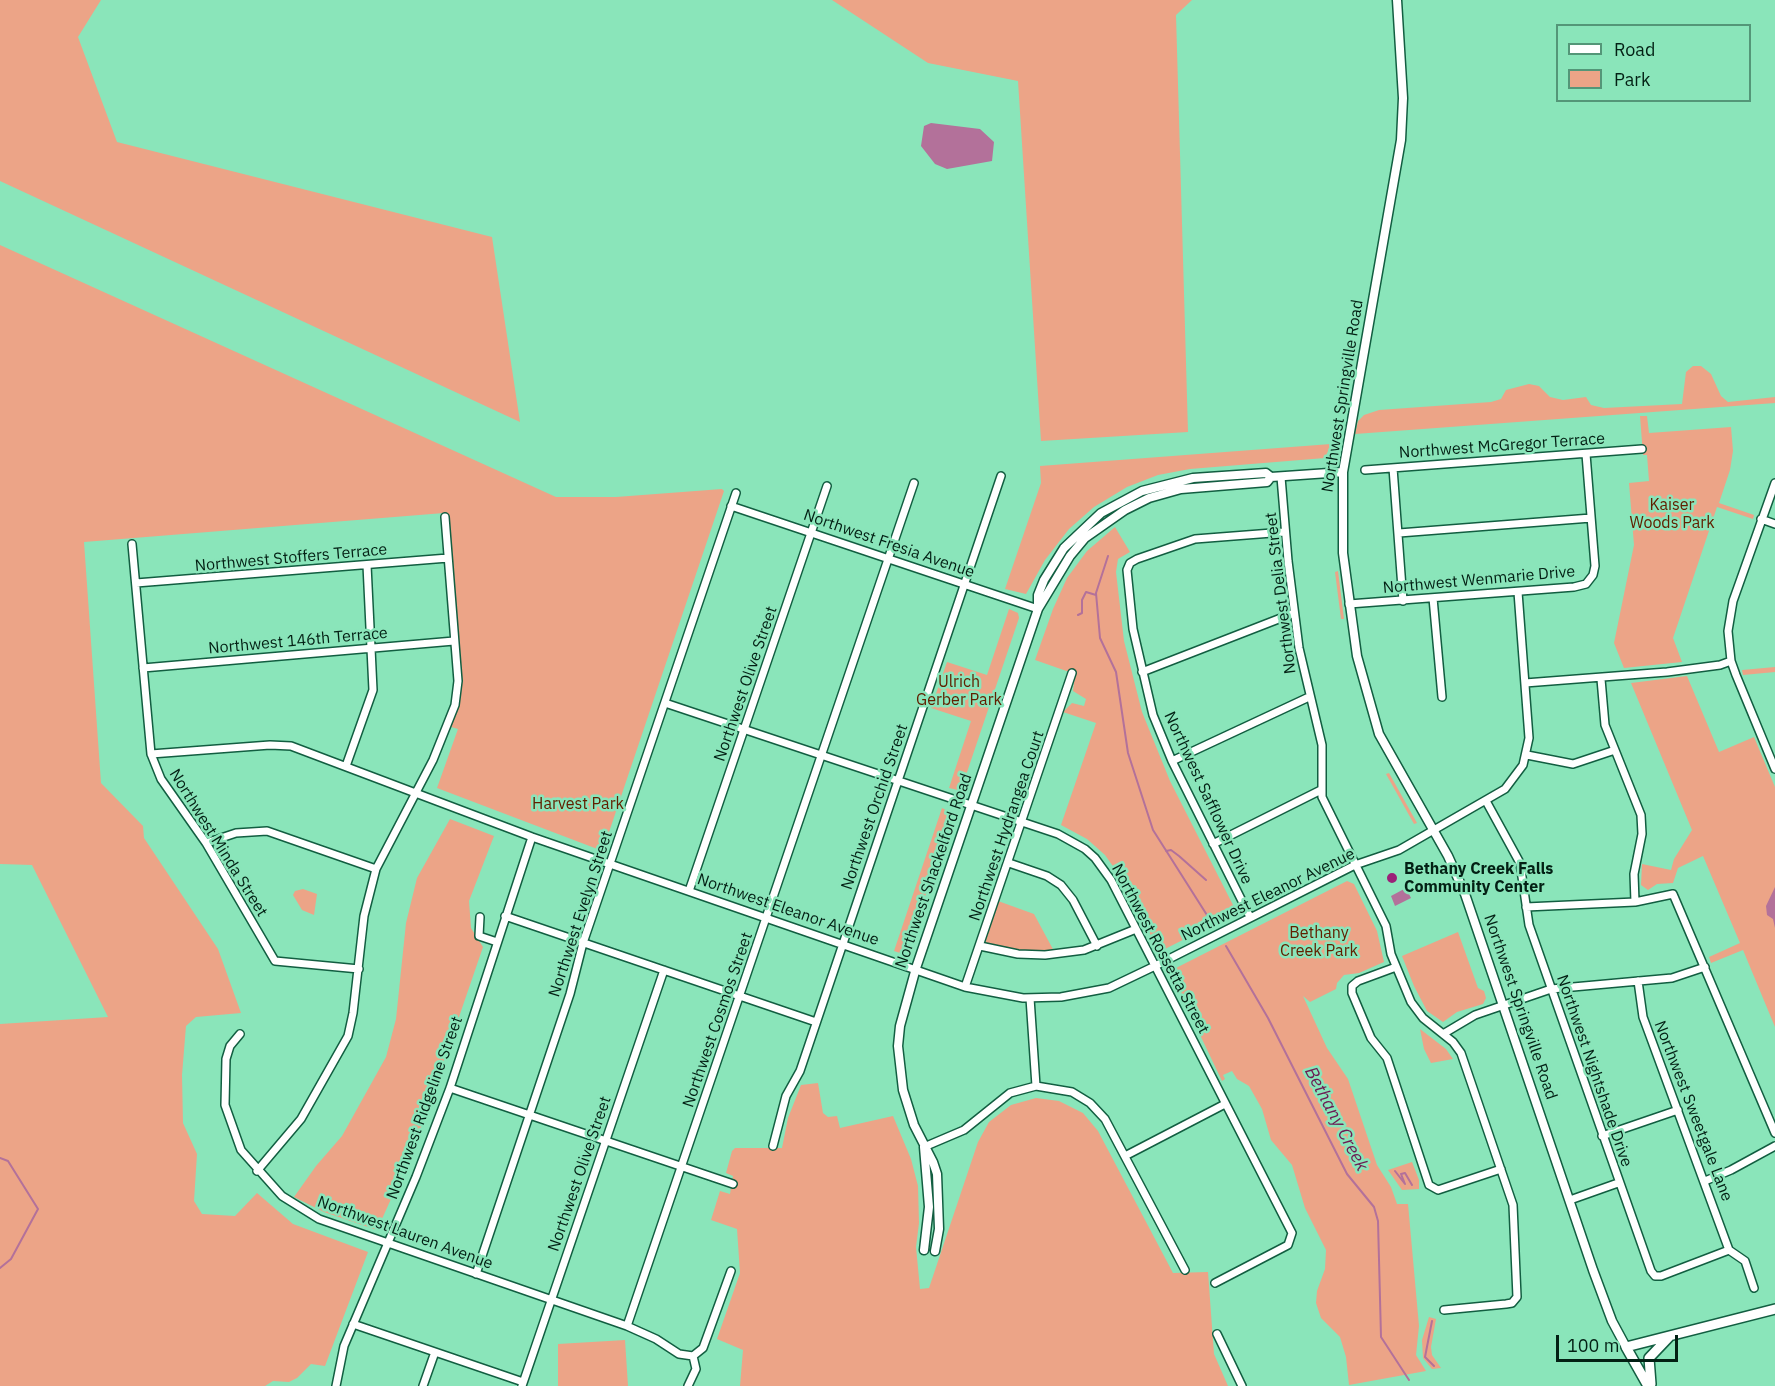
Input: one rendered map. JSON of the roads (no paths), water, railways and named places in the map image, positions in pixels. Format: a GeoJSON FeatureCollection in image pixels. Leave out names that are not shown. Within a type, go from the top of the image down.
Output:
{"type":"FeatureCollection","features":[{"type":"Feature","properties":{"kind":"main road"},"geometry":{"type":"LineString","coordinates":[[1626,1347],[1775,1309]]}},
{"type":"Feature","properties":{"kind":"main road"},"geometry":{"type":"LineString","coordinates":[[1650,1386],[1649,1358],[1662,1341],[1671,1335]]}},
{"type":"Feature","properties":{"kind":"main road","name":"Northwest Springville Road"},"geometry":{"type":"LineString","coordinates":[[1626,1347],[1650,1386]]}},
{"type":"Feature","properties":{"kind":"street","name":"Northwest Springville Road"},"geometry":{"type":"LineString","coordinates":[[1397,0],[1403,107],[1401,140],[1343,472],[1341,535],[1357,656],[1376,725],[1397,769],[1434,830],[1460,883],[1612,1321],[1626,1347]]}},
{"type":"Feature","properties":{"kind":"street","name":"Northwest McGregor Terrace"},"geometry":{"type":"LineString","coordinates":[[1365,470],[1641,449]]}},
{"type":"Feature","properties":{"kind":"street","name":"Northwest Wenmarie Drive"},"geometry":{"type":"LineString","coordinates":[[1349,604],[1518,592],[1587,584],[1595,566],[1586,453]]}},
{"type":"Feature","properties":{"kind":"street"},"geometry":{"type":"LineString","coordinates":[[1393,468],[1403,600]]}},
{"type":"Feature","properties":{"kind":"street","name":"Northwest Shackelford Road"},"geometry":{"type":"LineString","coordinates":[[935,1251],[939,1229],[939,1190],[933,1162],[924,1147],[903,1090],[898,1046],[903,1006],[1038,609],[1038,595],[1044,580],[1064,548],[1080,531],[1120,501],[1142,491],[1181,479],[1266,473],[1271,477],[1281,477],[1343,472]]}},
{"type":"Feature","properties":{"kind":"street","name":"Northwest Orchid Street"},"geometry":{"type":"LineString","coordinates":[[773,1146],[786,1096],[798,1074],[1001,476]]}},
{"type":"Feature","properties":{"kind":"street","name":"Northwest Delia Street"},"geometry":{"type":"LineString","coordinates":[[1281,477],[1294,613],[1309,697],[1322,745],[1321,790],[1328,813],[1386,926],[1396,967],[1417,1011],[1453,1042],[1465,1061],[1513,1204],[1517,1297],[1512,1303],[1444,1310]]}},
{"type":"Feature","properties":{"kind":"street","name":"Northwest Cosmos Street"},"geometry":{"type":"LineString","coordinates":[[627,1326],[914,483]]}},
{"type":"Feature","properties":{"kind":"street"},"geometry":{"type":"LineString","coordinates":[[1775,483],[1731,610],[1728,631],[1731,661],[1775,769]]}},
{"type":"Feature","properties":{"kind":"street","name":"Northwest Olive Street"},"geometry":{"type":"LineString","coordinates":[[689,891],[827,486]]}},
{"type":"Feature","properties":{"kind":"street","name":"Northwest Evelyn Street"},"geometry":{"type":"LineString","coordinates":[[476,1274],[570,994],[583,943],[736,493]]}},
{"type":"Feature","properties":{"kind":"street","name":"Northwest Fresia Avenue"},"geometry":{"type":"LineString","coordinates":[[731,506],[1038,609]]}},
{"type":"Feature","properties":{"kind":"street"},"geometry":{"type":"LineString","coordinates":[[256,1171],[301,1119],[342,1048],[353,1013],[364,916],[376,869],[448,726],[455,705],[458,681],[445,517]]}},
{"type":"Feature","properties":{"kind":"street"},"geometry":{"type":"LineString","coordinates":[[1399,533],[1591,518]]}},
{"type":"Feature","properties":{"kind":"street"},"geometry":{"type":"LineString","coordinates":[[1761,519],[1775,525]]}},
{"type":"Feature","properties":{"kind":"street","name":"Northwest Safflower Drive"},"geometry":{"type":"LineString","coordinates":[[1250,917],[1172,761],[1154,715],[1132,629],[1127,575],[1130,563],[1195,539],[1285,532]]}},
{"type":"Feature","properties":{"kind":"street","name":"Northwest Minda Street"},"geometry":{"type":"LineString","coordinates":[[132,544],[151,754],[161,779],[206,843],[275,961],[359,969]]}},
{"type":"Feature","properties":{"kind":"street","name":"Northwest Stoffers Terrace"},"geometry":{"type":"LineString","coordinates":[[136,584],[448,558]]}},
{"type":"Feature","properties":{"kind":"street"},"geometry":{"type":"LineString","coordinates":[[346,766],[373,690],[373,648],[367,565]]}},
{"type":"Feature","properties":{"kind":"street"},"geometry":{"type":"LineString","coordinates":[[1518,592],[1529,738],[1527,755],[1573,764],[1615,750]]}},
{"type":"Feature","properties":{"kind":"street"},"geometry":{"type":"LineString","coordinates":[[1433,598],[1442,697]]}},
{"type":"Feature","properties":{"kind":"street"},"geometry":{"type":"LineString","coordinates":[[1142,672],[1294,613]]}},
{"type":"Feature","properties":{"kind":"street","name":"Northwest 146th Terrace"},"geometry":{"type":"LineString","coordinates":[[143,668],[454,641]]}},
{"type":"Feature","properties":{"kind":"street"},"geometry":{"type":"LineString","coordinates":[[1525,683],[1702,668],[1731,661]]}},
{"type":"Feature","properties":{"kind":"street","name":"Northwest Hydrangea Court"},"geometry":{"type":"LineString","coordinates":[[965,987],[1072,673]]}},
{"type":"Feature","properties":{"kind":"street"},"geometry":{"type":"LineString","coordinates":[[1601,678],[1603,718],[1641,815],[1642,834],[1634,874],[1635,902]]}},
{"type":"Feature","properties":{"kind":"street"},"geometry":{"type":"LineString","coordinates":[[1172,761],[1309,697]]}},
{"type":"Feature","properties":{"kind":"street","name":"Northwest Rossetta Street"},"geometry":{"type":"LineString","coordinates":[[665,703],[1058,834],[1086,849],[1111,880],[1287,1223],[1292,1237],[1288,1245],[1215,1283]]}},
{"type":"Feature","properties":{"kind":"street","name":"Northwest Eleanor Avenue"},"geometry":{"type":"LineString","coordinates":[[151,754],[270,745],[291,746],[532,837],[916,968],[965,987],[1030,998],[1061,997],[1108,988],[1355,865],[1400,850],[1485,801],[1513,782],[1527,755]]}},
{"type":"Feature","properties":{"kind":"street"},"geometry":{"type":"LineString","coordinates":[[1213,844],[1321,790]]}},
{"type":"Feature","properties":{"kind":"street","name":"Northwest Nightshade Drive"},"geometry":{"type":"LineString","coordinates":[[1485,801],[1520,863],[1528,925],[1651,1271],[1655,1276],[1729,1250]]}},
{"type":"Feature","properties":{"kind":"street"},"geometry":{"type":"LineString","coordinates":[[206,843],[236,833],[267,831],[376,869]]}},
{"type":"Feature","properties":{"kind":"street","name":"Northwest Ridgeline Street"},"geometry":{"type":"LineString","coordinates":[[336,1386],[342,1351],[416,1177],[450,1088],[532,837]]}},
{"type":"Feature","properties":{"kind":"street"},"geometry":{"type":"LineString","coordinates":[[1009,863],[1047,876],[1061,885],[1073,900],[1097,946]]}},
{"type":"Feature","properties":{"kind":"street"},"geometry":{"type":"LineString","coordinates":[[1526,907],[1635,902],[1674,894],[1775,1133]]}},
{"type":"Feature","properties":{"kind":"street"},"geometry":{"type":"LineString","coordinates":[[505,916],[816,1022]]}},
{"type":"Feature","properties":{"kind":"street"},"geometry":{"type":"LineString","coordinates":[[480,917],[479,936],[497,942]]}},
{"type":"Feature","properties":{"kind":"street"},"geometry":{"type":"LineString","coordinates":[[980,946],[1018,954],[1046,955],[1097,946],[1136,929]]}},
{"type":"Feature","properties":{"kind":"street"},"geometry":{"type":"LineString","coordinates":[[1396,967],[1358,981],[1352,986],[1352,993],[1371,1038],[1387,1058],[1429,1185],[1438,1190],[1501,1169]]}},
{"type":"Feature","properties":{"kind":"street"},"geometry":{"type":"LineString","coordinates":[[1443,1034],[1475,1015],[1551,988],[1680,977],[1705,967]]}},
{"type":"Feature","properties":{"kind":"street","name":"Northwest Olive Street"},"geometry":{"type":"LineString","coordinates":[[523,1384],[664,970]]}},
{"type":"Feature","properties":{"kind":"street","name":"Northwest Sweetgale Lane"},"geometry":{"type":"LineString","coordinates":[[1638,981],[1643,1017],[1729,1250]]}},
{"type":"Feature","properties":{"kind":"street"},"geometry":{"type":"LineString","coordinates":[[1030,998],[1036,1086]]}},
{"type":"Feature","properties":{"kind":"street","name":"Northwest Lauren Avenue"},"geometry":{"type":"LineString","coordinates":[[240,1034],[230,1046],[226,1059],[225,1105],[241,1150],[256,1171],[282,1196],[319,1219],[627,1326],[656,1339],[679,1354],[693,1356]]}},
{"type":"Feature","properties":{"kind":"street"},"geometry":{"type":"LineString","coordinates":[[924,1147],[964,1130],[1010,1093],[1036,1086],[1065,1090],[1090,1103],[1105,1119],[1185,1270]]}},
{"type":"Feature","properties":{"kind":"street"},"geometry":{"type":"LineString","coordinates":[[450,1088],[733,1184]]}},
{"type":"Feature","properties":{"kind":"street"},"geometry":{"type":"LineString","coordinates":[[1125,1156],[1225,1104]]}},
{"type":"Feature","properties":{"kind":"street"},"geometry":{"type":"LineString","coordinates":[[1602,1136],[1678,1110]]}},
{"type":"Feature","properties":{"kind":"street"},"geometry":{"type":"LineString","coordinates":[[1705,1181],[1775,1146]]}},
{"type":"Feature","properties":{"kind":"street","name":"Northwest Shackelford Road"},"geometry":{"type":"LineString","coordinates":[[924,1147],[923,1164],[929,1207],[924,1250]]}},
{"type":"Feature","properties":{"kind":"street"},"geometry":{"type":"LineString","coordinates":[[1570,1200],[1618,1183]]}},
{"type":"Feature","properties":{"kind":"street"},"geometry":{"type":"LineString","coordinates":[[1729,1250],[1744,1261],[1754,1288]]}},
{"type":"Feature","properties":{"kind":"street"},"geometry":{"type":"LineString","coordinates":[[688,1386],[696,1368],[693,1356],[703,1348],[731,1270]]}},
{"type":"Feature","properties":{"kind":"street"},"geometry":{"type":"LineString","coordinates":[[353,1324],[523,1384]]}},
{"type":"Feature","properties":{"kind":"street"},"geometry":{"type":"LineString","coordinates":[[1217,1334],[1242,1386]]}},
{"type":"Feature","properties":{"kind":"street"},"geometry":{"type":"LineString","coordinates":[[423,1386],[435,1352]]}},
{"type":"Feature","properties":{"kind":"waterway","name":"Bethany Creek"},"geometry":{"type":"LineString","coordinates":[[1108,556],[1096,593],[1100,638],[1116,672],[1128,753],[1153,830],[1212,923]]}},
{"type":"Feature","properties":{"kind":"waterway"},"geometry":{"type":"LineString","coordinates":[[1078,615],[1082,613],[1082,600],[1086,592],[1096,595]]}},
{"type":"Feature","properties":{"kind":"waterway"},"geometry":{"type":"LineString","coordinates":[[1166,851],[1171,850],[1206,880]]}},
{"type":"Feature","properties":{"kind":"waterway","name":"Bethany Creek"},"geometry":{"type":"LineString","coordinates":[[1226,946],[1268,1018],[1347,1174],[1374,1207],[1378,1221],[1381,1337],[1409,1380]]}},
{"type":"Feature","properties":{"kind":"waterway"},"geometry":{"type":"LineString","coordinates":[[0,1158],[8,1161],[38,1209],[11,1259],[0,1268]]}},
{"type":"Feature","properties":{"kind":"waterway"},"geometry":{"type":"LineString","coordinates":[[1395,1171],[1405,1184],[1401,1174],[1405,1173],[1412,1185]]}},
{"type":"Feature","properties":{"kind":"waterway"},"geometry":{"type":"LineString","coordinates":[[1432,1321],[1425,1357],[1434,1366]]}},
{"type":"Feature","properties":{"kind":"place","name":"Bethany Creek Falls Community Center"},"geometry":{"type":"Point","coordinates":[1392,878]}},
{"type":"Feature","properties":{"kind":"park label","name":"Kaiser Woods Park"},"geometry":{"type":"Point","coordinates":[1672,514]}},
{"type":"Feature","properties":{"kind":"park label","name":"Ulrich Gerber Park"},"geometry":{"type":"Point","coordinates":[959,691]}},
{"type":"Feature","properties":{"kind":"park label","name":"Harvest Park"},"geometry":{"type":"Point","coordinates":[578,804]}},
{"type":"Feature","properties":{"kind":"park label","name":"Bethany Creek Park"},"geometry":{"type":"Point","coordinates":[1319,942]}}]}
